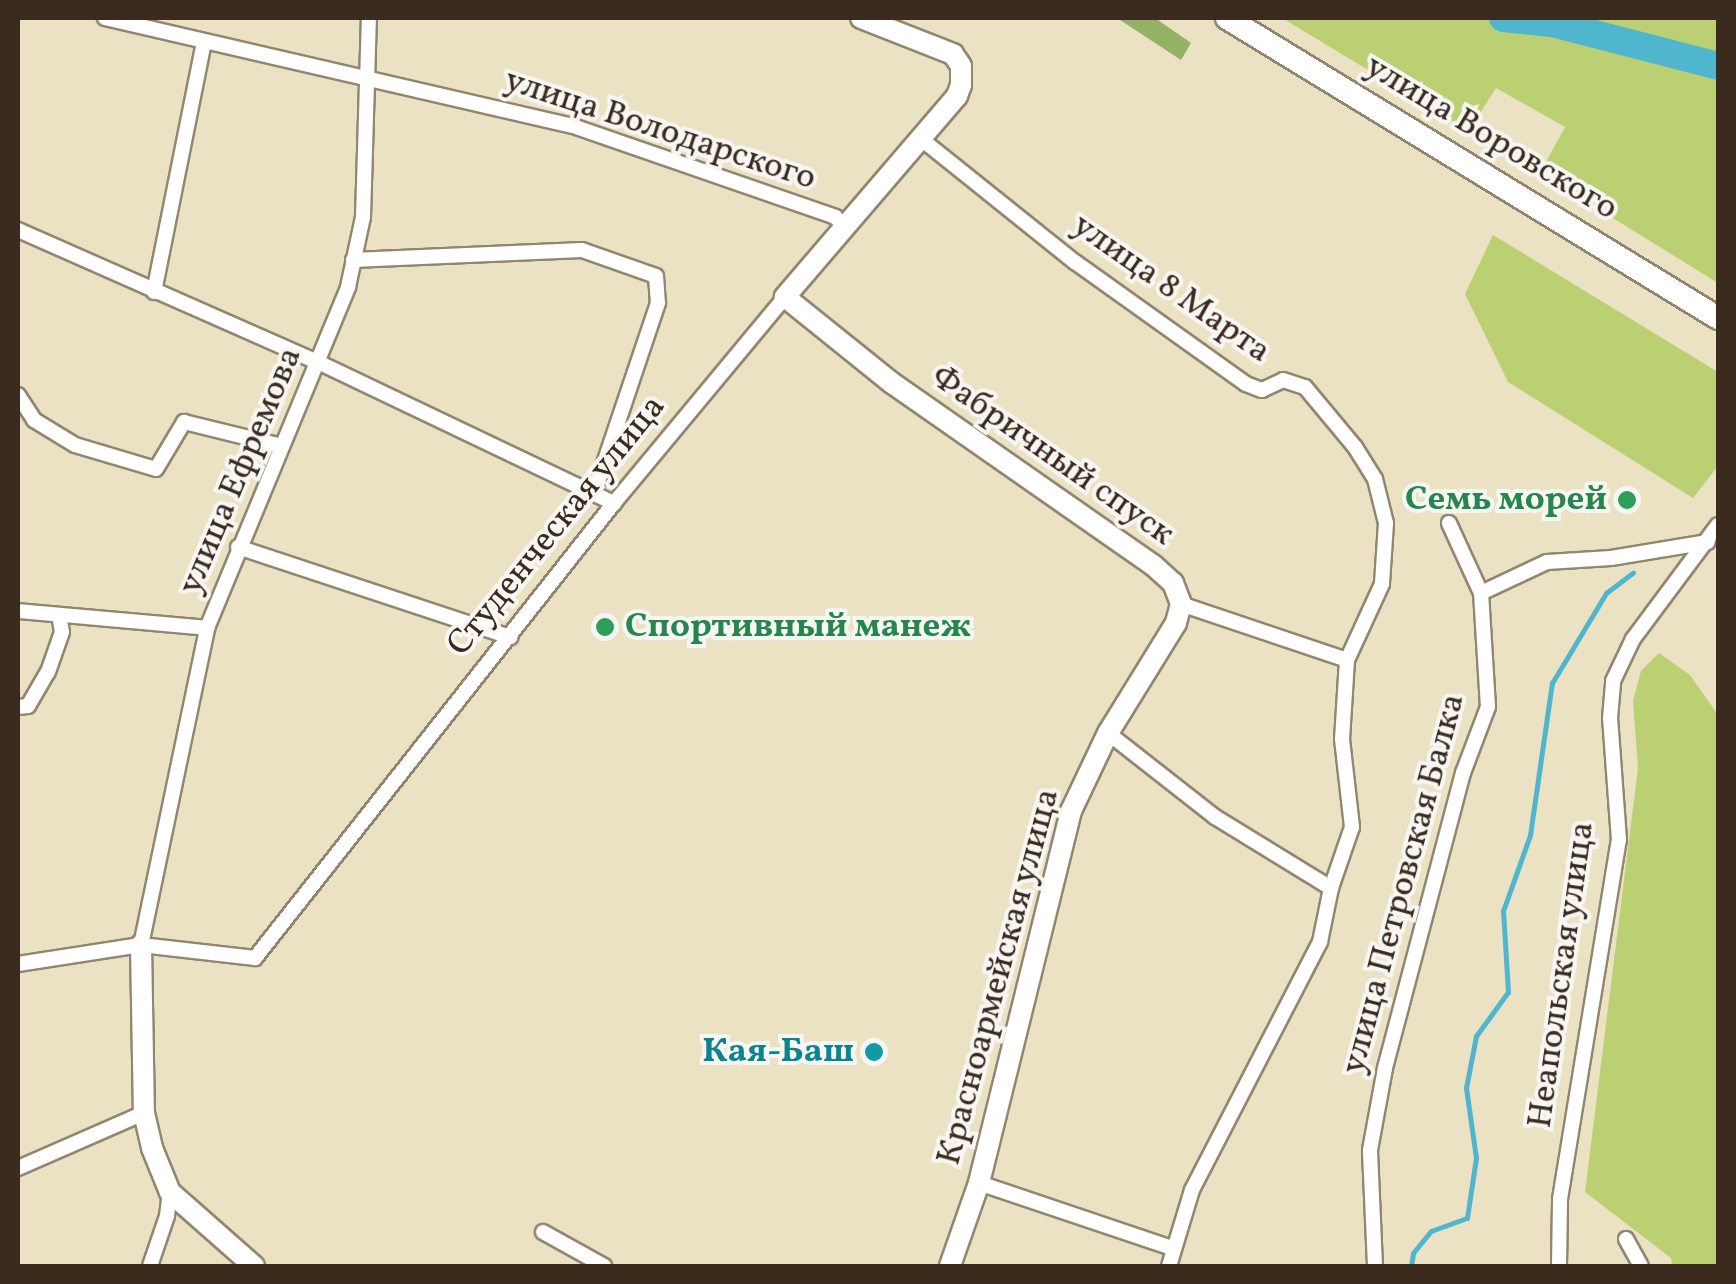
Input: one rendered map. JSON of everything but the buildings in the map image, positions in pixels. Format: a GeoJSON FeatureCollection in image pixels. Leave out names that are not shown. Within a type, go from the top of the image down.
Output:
{"type":"FeatureCollection","features":[{"type":"Feature","properties":{"kind":"main road","name":"Студенческая улица"},"geometry":{"type":"LineString","coordinates":[[785,297],[957,96],[961,85],[961,66],[944,49],[862,18]]}},
{"type":"Feature","properties":{"kind":"main road","name":"улица Воровского"},"geometry":{"type":"LineString","coordinates":[[1228,18],[1718,318]]}},
{"type":"Feature","properties":{"kind":"main road","name":"Фабричный спуск"},"geometry":{"type":"LineString","coordinates":[[785,297],[892,383],[1153,565],[1172,583],[1181,604]]}},
{"type":"Feature","properties":{"kind":"main road","name":"Красноармейская улица"},"geometry":{"type":"LineString","coordinates":[[950,1266],[979,1183],[1072,811],[1108,733],[1176,622],[1181,604]]}},
{"type":"Feature","properties":{"kind":"main road"},"geometry":{"type":"LineString","coordinates":[[141,946],[144,1113],[170,1192],[254,1266]]}},
{"type":"Feature","properties":{"kind":"street","name":"улица Володарского"},"geometry":{"type":"LineString","coordinates":[[105,18],[570,125],[834,217],[844,225]]}},
{"type":"Feature","properties":{"kind":"street","name":"улица Ефремова"},"geometry":{"type":"LineString","coordinates":[[141,946],[207,628],[320,363],[348,287],[362,217],[369,18]]}},
{"type":"Feature","properties":{"kind":"street"},"geometry":{"type":"LineString","coordinates":[[154,292],[204,42]]}},
{"type":"Feature","properties":{"kind":"street","name":"улица 8 Марта"},"geometry":{"type":"LineString","coordinates":[[920,138],[1075,262],[1246,384],[1262,390],[1284,380],[1296,382],[1335,422],[1375,479],[1386,523],[1382,584],[1348,660],[1342,738],[1352,827],[1331,888],[1320,942],[1192,1190],[1169,1266]]}},
{"type":"Feature","properties":{"kind":"street"},"geometry":{"type":"LineString","coordinates":[[18,230],[320,363],[614,503]]}},
{"type":"Feature","properties":{"kind":"street"},"geometry":{"type":"LineString","coordinates":[[353,260],[582,250],[656,276],[658,303],[594,494]]}},
{"type":"Feature","properties":{"kind":"street","name":"Студенческая улица"},"geometry":{"type":"LineString","coordinates":[[141,946],[255,958],[614,503],[785,297]]}},
{"type":"Feature","properties":{"kind":"street"},"geometry":{"type":"LineString","coordinates":[[18,395],[34,420],[75,445],[156,468],[184,422],[282,446]]}},
{"type":"Feature","properties":{"kind":"street","name":"улица Петровская Балка"},"geometry":{"type":"LineString","coordinates":[[1375,1266],[1370,1150],[1385,1068],[1463,772],[1488,706],[1481,593],[1449,523]]}},
{"type":"Feature","properties":{"kind":"street","name":"Неапольская улица"},"geometry":{"type":"LineString","coordinates":[[1560,1266],[1562,1182],[1620,840],[1610,718],[1613,681],[1633,639],[1718,525]]}},
{"type":"Feature","properties":{"kind":"street"},"geometry":{"type":"LineString","coordinates":[[1481,593],[1547,562],[1611,558],[1708,542]]}},
{"type":"Feature","properties":{"kind":"street"},"geometry":{"type":"LineString","coordinates":[[238,548],[510,637]]}},
{"type":"Feature","properties":{"kind":"street"},"geometry":{"type":"LineString","coordinates":[[1181,604],[1348,660]]}},
{"type":"Feature","properties":{"kind":"street"},"geometry":{"type":"LineString","coordinates":[[18,611],[207,628]]}},
{"type":"Feature","properties":{"kind":"street"},"geometry":{"type":"LineString","coordinates":[[18,707],[28,706],[48,672],[62,632],[59,615]]}},
{"type":"Feature","properties":{"kind":"street"},"geometry":{"type":"LineString","coordinates":[[1108,733],[1215,817],[1331,888]]}},
{"type":"Feature","properties":{"kind":"street"},"geometry":{"type":"LineString","coordinates":[[18,964],[141,946]]}},
{"type":"Feature","properties":{"kind":"street"},"geometry":{"type":"LineString","coordinates":[[18,1168],[144,1113]]}},
{"type":"Feature","properties":{"kind":"street"},"geometry":{"type":"LineString","coordinates":[[979,1183],[1172,1248]]}},
{"type":"Feature","properties":{"kind":"street"},"geometry":{"type":"LineString","coordinates":[[150,1266],[167,1216],[170,1192]]}},
{"type":"Feature","properties":{"kind":"street"},"geometry":{"type":"LineString","coordinates":[[542,1232],[604,1266]]}},
{"type":"Feature","properties":{"kind":"street"},"geometry":{"type":"LineString","coordinates":[[1626,1239],[1642,1266]]}},
{"type":"Feature","properties":{"kind":"green space"},"geometry":{"type":"Polygon","coordinates":[[[1117,18],[1155,18],[1191,43],[1181,60],[1117,18]]]}},
{"type":"Feature","properties":{"kind":"green space"},"geometry":{"type":"Polygon","coordinates":[[[1282,18],[1718,18],[1718,283],[1540,173],[1565,127],[1496,88],[1469,131],[1282,18]]]}},
{"type":"Feature","properties":{"kind":"green space"},"geometry":{"type":"Polygon","coordinates":[[[1493,235],[1718,372],[1718,466],[1693,498],[1508,382],[1465,294],[1493,235]]]}},
{"type":"Feature","properties":{"kind":"green space"},"geometry":{"type":"Polygon","coordinates":[[[1659,653],[1690,675],[1718,715],[1718,1266],[1672,1266],[1671,1258],[1585,1192],[1638,768],[1633,701],[1641,671],[1659,653]]]}},
{"type":"Feature","properties":{"kind":"waterway"},"geometry":{"type":"LineString","coordinates":[[1503,18],[1552,23],[1718,66]]}},
{"type":"Feature","properties":{"kind":"waterway"},"geometry":{"type":"LineString","coordinates":[[1411,1266],[1413,1253],[1431,1231],[1467,1218],[1476,1158],[1466,1088],[1476,1036],[1508,992],[1503,911],[1530,835],[1552,683],[1606,593],[1633,573]]}},
{"type":"Feature","properties":{"kind":"place","name":"Семь морей"},"geometry":{"type":"Point","coordinates":[1627,500]}},
{"type":"Feature","properties":{"kind":"place","name":"Спортивный манеж"},"geometry":{"type":"Point","coordinates":[605,627]}},
{"type":"Feature","properties":{"kind":"place","name":"Кая-Баш"},"geometry":{"type":"Point","coordinates":[874,1052]}}]}
